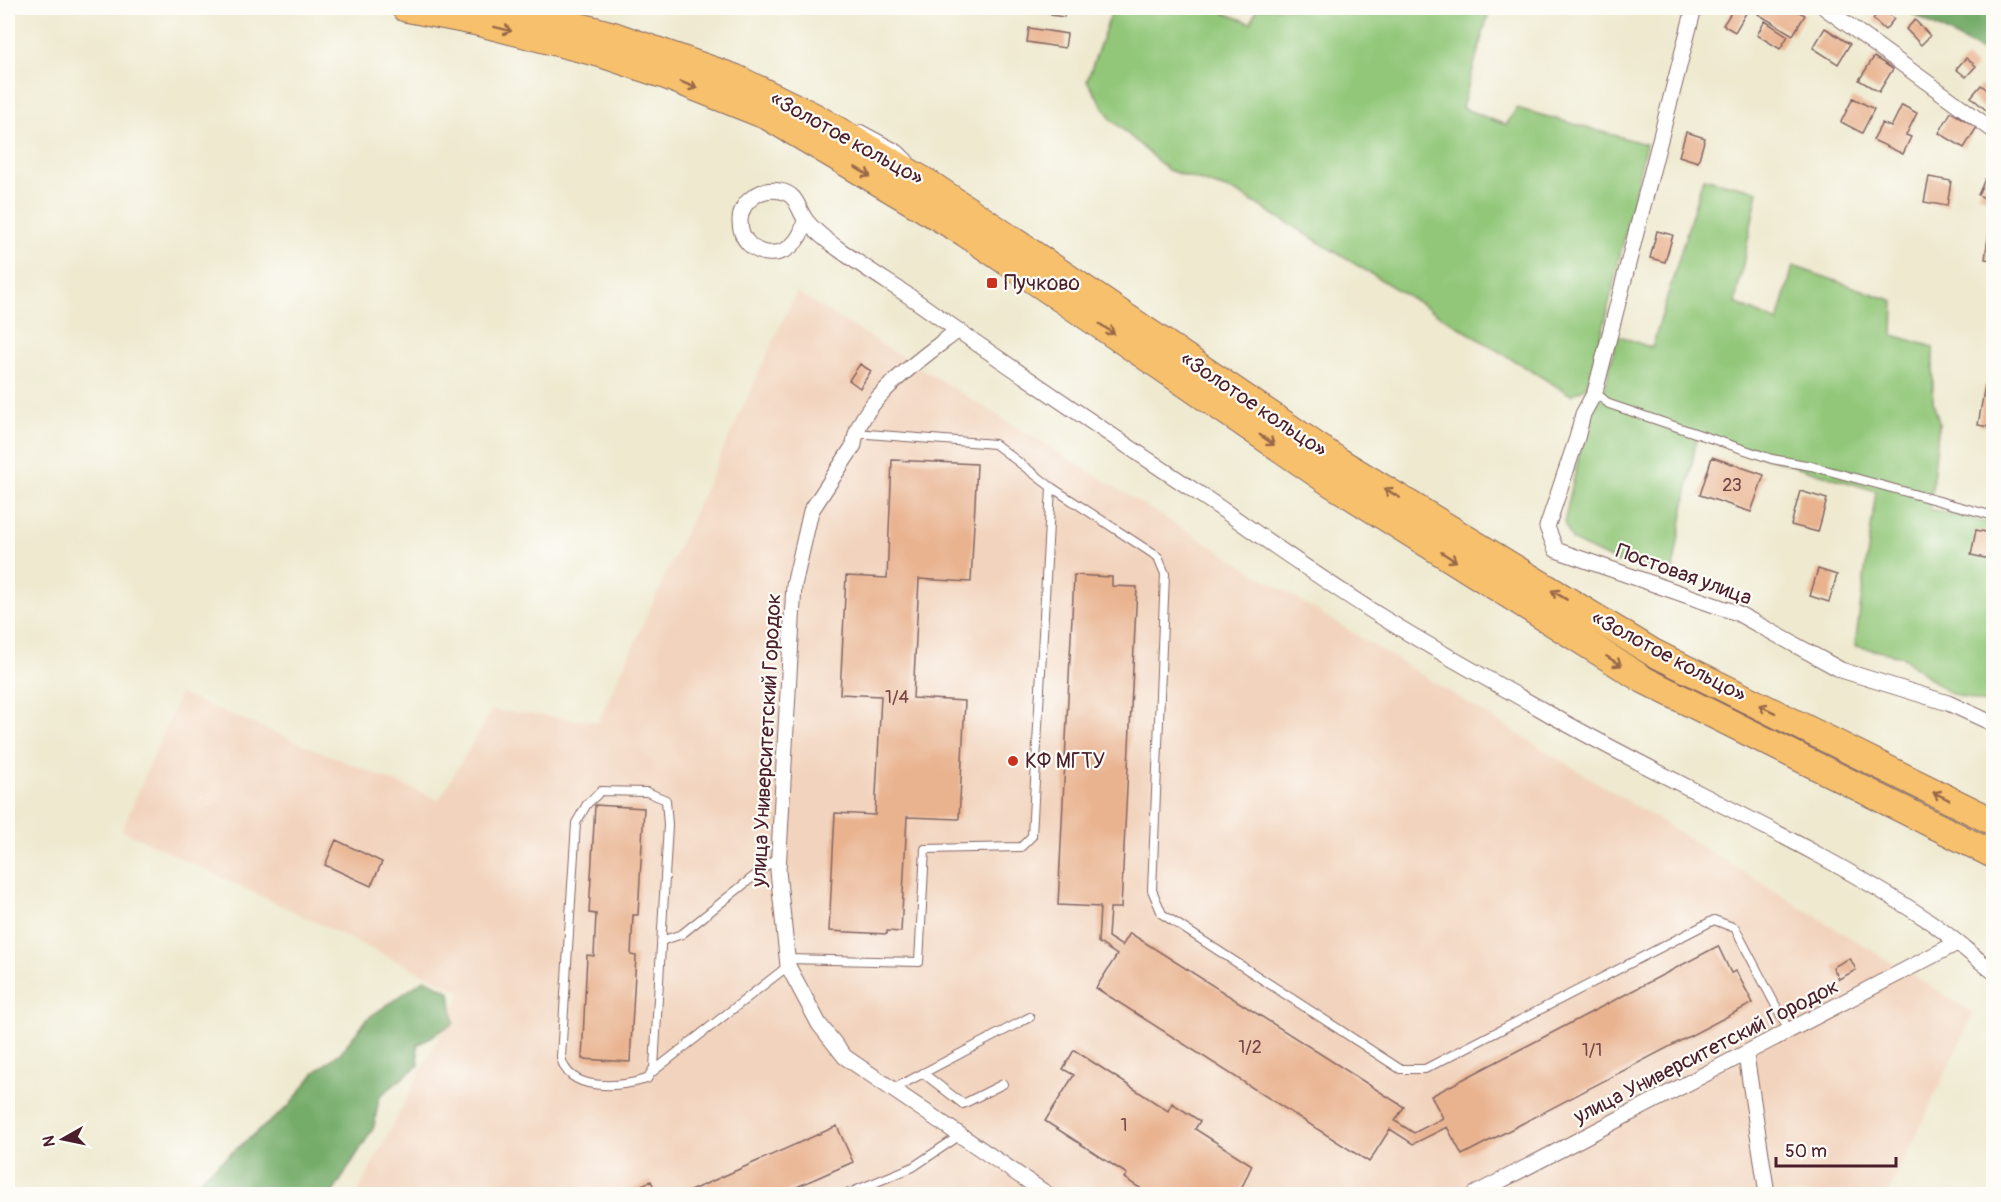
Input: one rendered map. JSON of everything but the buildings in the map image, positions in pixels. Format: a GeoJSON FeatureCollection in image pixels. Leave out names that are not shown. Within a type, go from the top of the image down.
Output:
{"type":"FeatureCollection","features":[{"type":"Feature","properties":{"kind":"highway","name":"«Золотое кольцо»"},"geometry":{"type":"LineString","coordinates":[[405,8],[477,22],[602,54],[767,116],[1059,295],[1331,483],[1644,680],[1994,855]]}},
{"type":"Feature","properties":{"kind":"highway","name":"«Золотое кольцо»"},"geometry":{"type":"LineString","coordinates":[[509,8],[612,35],[735,78],[825,118],[932,185],[1340,462],[1652,652],[1994,822]]}},
{"type":"Feature","properties":{"kind":"street","name":"Постовая улица"},"geometry":{"type":"LineString","coordinates":[[1694,8],[1595,392],[1582,414],[1577,438],[1547,527],[1556,550],[1737,613],[1841,670],[1948,703],[1994,724]]}},
{"type":"Feature","properties":{"kind":"street"},"geometry":{"type":"LineString","coordinates":[[1825,8],[1994,131]]}},
{"type":"Feature","properties":{"kind":"street"},"geometry":{"type":"LineString","coordinates":[[829,240],[794,247],[777,254],[758,251],[744,238],[740,219],[747,201],[763,190],[782,191],[798,201],[805,219],[829,240],[957,331],[1384,618],[1616,753],[1805,849],[1924,918],[1994,972]]}},
{"type":"Feature","properties":{"kind":"street"},"geometry":{"type":"LineString","coordinates":[[794,247],[803,234],[805,219]]}},
{"type":"Feature","properties":{"kind":"street","name":"улица Университетский Городок"},"geometry":{"type":"LineString","coordinates":[[957,331],[895,381],[873,406],[855,433],[854,445],[811,511],[794,585],[779,856],[782,920],[787,962],[819,1024],[845,1057],[1043,1194]]}},
{"type":"Feature","properties":{"kind":"street","name":"улица Университетский Городок"},"geometry":{"type":"LineString","coordinates":[[1474,1194],[1790,1032],[1957,943]]}},
{"type":"Feature","properties":{"kind":"street"},"geometry":{"type":"LineString","coordinates":[[1746,1054],[1767,1194]]}},
{"type":"Feature","properties":{"kind":"lane"},"geometry":{"type":"LineString","coordinates":[[849,122],[900,150],[932,185]]}},
{"type":"Feature","properties":{"kind":"lane"},"geometry":{"type":"LineString","coordinates":[[1028,289],[1059,295]]}},
{"type":"Feature","properties":{"kind":"lane"},"geometry":{"type":"LineString","coordinates":[[1595,392],[1610,404],[1773,459],[1811,466],[1994,516]]}},
{"type":"Feature","properties":{"kind":"lane"},"geometry":{"type":"LineString","coordinates":[[855,433],[995,444],[1051,487],[1158,557],[1165,574],[1152,890],[1162,914],[1401,1069],[1425,1069],[1714,920],[1735,928],[1790,1032]]}},
{"type":"Feature","properties":{"kind":"lane"},"geometry":{"type":"LineString","coordinates":[[650,1074],[787,962],[919,962],[925,849],[1021,848],[1032,836],[1051,487]]}},
{"type":"Feature","properties":{"kind":"lane"},"geometry":{"type":"LineString","coordinates":[[601,791],[647,792],[666,800],[668,825],[661,940],[654,1068],[647,1079],[638,1082],[584,1083],[565,1071],[561,1057],[576,823],[587,804],[601,791]]}},
{"type":"Feature","properties":{"kind":"lane"},"geometry":{"type":"LineString","coordinates":[[661,940],[682,934],[779,856]]}},
{"type":"Feature","properties":{"kind":"lane"},"geometry":{"type":"LineString","coordinates":[[891,1090],[1030,1017]]}},
{"type":"Feature","properties":{"kind":"lane"},"geometry":{"type":"LineString","coordinates":[[923,1073],[963,1104],[1003,1084]]}},
{"type":"Feature","properties":{"kind":"lane"},"geometry":{"type":"LineString","coordinates":[[847,1194],[913,1167],[959,1136]]}},
{"type":"Feature","properties":{"kind":"shaded area","name":"КФ МГТУ"},"geometry":{"type":"Polygon","coordinates":[[[796,292],[1974,1013],[1888,1194],[357,1194],[462,992],[122,830],[180,694],[439,800],[492,710],[598,722],[796,292]]]}},
{"type":"Feature","properties":{"kind":"green space"},"geometry":{"type":"Polygon","coordinates":[[[1113,8],[1226,8],[1224,13],[1251,23],[1257,8],[1490,8],[1462,108],[1506,125],[1517,108],[1646,144],[1604,325],[1586,388],[1571,395],[1238,193],[1168,170],[1111,119],[1087,81],[1113,8]]]}},
{"type":"Feature","properties":{"kind":"green space"},"geometry":{"type":"Polygon","coordinates":[[[1902,8],[1993,8],[1993,54],[1980,50],[1902,8]]]}},
{"type":"Feature","properties":{"kind":"green space"},"geometry":{"type":"Polygon","coordinates":[[[1703,178],[1758,191],[1735,303],[1778,322],[1793,266],[1894,301],[1893,335],[1933,347],[1933,402],[1939,422],[1930,509],[1993,524],[1992,705],[1949,693],[1901,656],[1855,646],[1876,491],[1697,436],[1672,575],[1617,562],[1573,541],[1564,523],[1589,410],[1605,389],[1617,335],[1652,348],[1703,178]]]}},
{"type":"Feature","properties":{"kind":"green space"},"geometry":{"type":"Polygon","coordinates":[[[425,979],[450,992],[454,1023],[417,1045],[419,1065],[379,1097],[374,1127],[332,1194],[187,1194],[202,1177],[289,1106],[315,1072],[341,1052],[368,1018],[425,979]]]}},
{"type":"Feature","properties":{"kind":"place","name":"Пучково"},"geometry":{"type":"Point","coordinates":[992,283]}},
{"type":"Feature","properties":{"kind":"place","name":"КФ МГТУ"},"geometry":{"type":"Point","coordinates":[1013,761]}}]}
